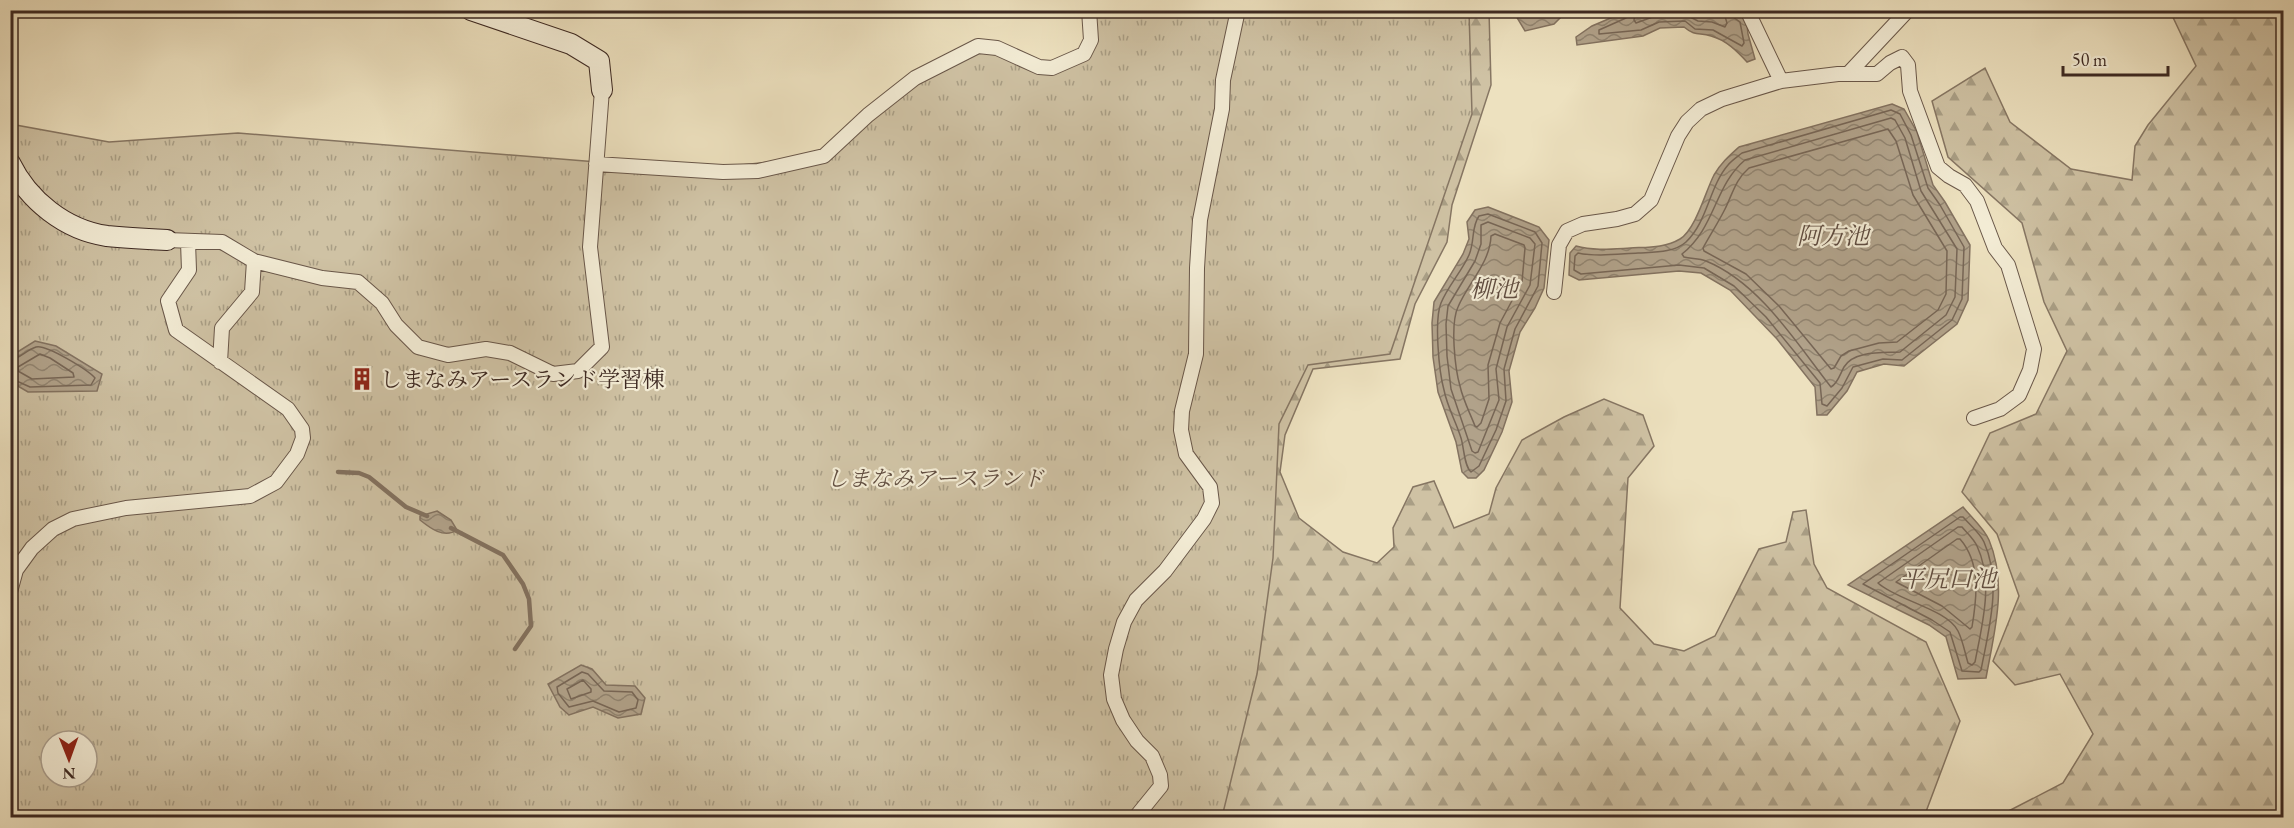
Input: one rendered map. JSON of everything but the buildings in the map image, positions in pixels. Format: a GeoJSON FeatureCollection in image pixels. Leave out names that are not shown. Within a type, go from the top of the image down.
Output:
{"type":"FeatureCollection","features":[{"type":"Feature","properties":{"kind":"street"},"geometry":{"type":"LineString","coordinates":[[10,163],[33,197],[52,214],[75,226],[105,235],[188,242],[222,242],[254,261],[322,278],[358,282],[382,303],[396,324],[418,347],[448,355],[486,349],[510,353],[554,374],[578,371],[602,347],[590,247],[602,90],[598,61],[571,44],[471,10]]}},
{"type":"Feature","properties":{"kind":"street"},"geometry":{"type":"LineString","coordinates":[[596,164],[723,172],[758,171],[824,156],[868,115],[915,78],[978,46],[997,48],[1039,67],[1052,68],[1084,54],[1091,40],[1089,10]]}},
{"type":"Feature","properties":{"kind":"street"},"geometry":{"type":"LineString","coordinates":[[1135,818],[1161,786],[1161,775],[1152,756],[1137,741],[1123,720],[1114,699],[1112,675],[1116,649],[1124,622],[1136,600],[1165,571],[1204,519],[1212,503],[1210,487],[1186,454],[1181,430],[1182,411],[1196,354],[1200,220],[1222,109],[1223,80],[1238,10]]}},
{"type":"Feature","properties":{"kind":"street"},"geometry":{"type":"LineString","coordinates":[[1747,10],[1782,81]]}},
{"type":"Feature","properties":{"kind":"street"},"geometry":{"type":"LineString","coordinates":[[1848,74],[1908,10]]}},
{"type":"Feature","properties":{"kind":"street"},"geometry":{"type":"LineString","coordinates":[[1554,292],[1559,245],[1567,231],[1583,224],[1635,214],[1651,200],[1678,136],[1701,109],[1722,99],[1782,81],[1848,74],[1877,75],[1890,63],[1902,57],[1908,65],[1910,92],[1938,167],[1965,185],[1977,201],[1995,248],[2008,265],[2034,349],[2030,370],[2019,395],[2000,409],[1974,418]]}},
{"type":"Feature","properties":{"kind":"street"},"geometry":{"type":"LineString","coordinates":[[10,592],[16,570],[32,548],[53,529],[73,519],[126,508],[250,496],[276,482],[297,454],[303,438],[302,429],[288,409],[176,330],[168,301],[189,270],[188,242]]}},
{"type":"Feature","properties":{"kind":"street"},"geometry":{"type":"LineString","coordinates":[[220,362],[222,328],[252,292],[254,261]]}},
{"type":"Feature","properties":{"kind":"green space"},"geometry":{"type":"Polygon","coordinates":[[[1174,10],[1489,11],[1491,85],[1452,205],[1447,242],[1415,304],[1400,359],[1313,369],[1285,435],[1280,472],[1299,518],[1343,552],[1377,563],[1394,547],[1393,528],[1413,487],[1434,481],[1454,528],[1489,514],[1496,488],[1522,440],[1604,399],[1643,415],[1654,446],[1628,478],[1620,608],[1654,644],[1684,651],[1715,636],[1759,549],[1786,542],[1793,512],[1806,510],[1814,564],[1827,588],[1926,642],[1960,721],[1924,817],[731,817],[1007,107],[1174,10]]]}},
{"type":"Feature","properties":{"kind":"green space","name":"しまなみアースランド"},"geometry":{"type":"Polygon","coordinates":[[[1089,11],[1469,11],[1472,114],[1390,354],[1308,365],[1279,424],[1273,558],[1257,674],[1222,817],[11,817],[10,124],[109,142],[238,133],[696,170],[824,156],[929,70],[978,46],[1039,67],[1084,54],[1089,11]]]}},
{"type":"Feature","properties":{"kind":"green space"},"geometry":{"type":"Polygon","coordinates":[[[2170,11],[2283,11],[2283,817],[1997,817],[2063,783],[2093,734],[2060,674],[2015,685],[1993,661],[2019,596],[1997,534],[1962,492],[1990,433],[2036,414],[2067,351],[2044,302],[2022,223],[1948,157],[1932,101],[1985,68],[2010,122],[2071,169],[2132,180],[2135,146],[2148,125],[2196,66],[2170,11]]]}},
{"type":"Feature","properties":{"kind":"water"},"geometry":{"type":"Polygon","coordinates":[[[1711,10],[1746,14],[1748,34],[1755,59],[1747,62],[1722,40],[1695,33],[1684,27],[1660,28],[1643,36],[1577,45],[1576,37],[1592,26],[1627,11],[1711,10]]]}},
{"type":"Feature","properties":{"kind":"water"},"geometry":{"type":"Polygon","coordinates":[[[1513,11],[1567,11],[1554,24],[1525,31],[1513,11]]]}},
{"type":"Feature","properties":{"kind":"water","name":"阿方池"},"geometry":{"type":"Polygon","coordinates":[[[1892,104],[1904,109],[1917,132],[1933,185],[1970,245],[1968,300],[1957,324],[1904,366],[1884,364],[1857,372],[1847,391],[1827,415],[1817,415],[1815,387],[1777,339],[1730,290],[1701,273],[1679,271],[1579,280],[1569,275],[1570,253],[1576,246],[1590,249],[1649,247],[1662,246],[1680,239],[1696,218],[1717,171],[1739,147],[1892,104]]]}},
{"type":"Feature","properties":{"kind":"water","name":"柳池"},"geometry":{"type":"Polygon","coordinates":[[[1488,207],[1539,227],[1549,240],[1544,288],[1520,332],[1509,371],[1512,402],[1502,432],[1484,470],[1476,478],[1468,478],[1462,472],[1456,442],[1438,392],[1433,357],[1432,323],[1434,302],[1463,254],[1469,239],[1467,222],[1475,210],[1488,207]]]}},
{"type":"Feature","properties":{"kind":"water"},"geometry":{"type":"Polygon","coordinates":[[[35,341],[56,346],[102,374],[97,391],[28,392],[11,382],[11,356],[35,341]]]}},
{"type":"Feature","properties":{"kind":"water","name":"平尻口池"},"geometry":{"type":"Polygon","coordinates":[[[1963,507],[1987,536],[1995,557],[1998,574],[1998,609],[1986,678],[1958,679],[1946,637],[1929,625],[1848,585],[1963,507]]]}},
{"type":"Feature","properties":{"kind":"water"},"geometry":{"type":"Polygon","coordinates":[[[437,511],[451,520],[457,530],[442,533],[420,520],[420,516],[437,511]]]}},
{"type":"Feature","properties":{"kind":"water"},"geometry":{"type":"Polygon","coordinates":[[[581,665],[592,669],[606,685],[635,686],[645,698],[641,714],[618,718],[593,707],[569,715],[560,707],[548,684],[581,665]]]}},
{"type":"Feature","properties":{"kind":"waterway"},"geometry":{"type":"LineString","coordinates":[[338,472],[359,473],[369,477],[406,507],[427,516]]}},
{"type":"Feature","properties":{"kind":"waterway"},"geometry":{"type":"LineString","coordinates":[[451,528],[503,555],[523,584],[529,599],[531,626],[515,649]]}},
{"type":"Feature","properties":{"kind":"place","name":"しまなみアースランド学習棟"},"geometry":{"type":"Point","coordinates":[362,379]}}]}
